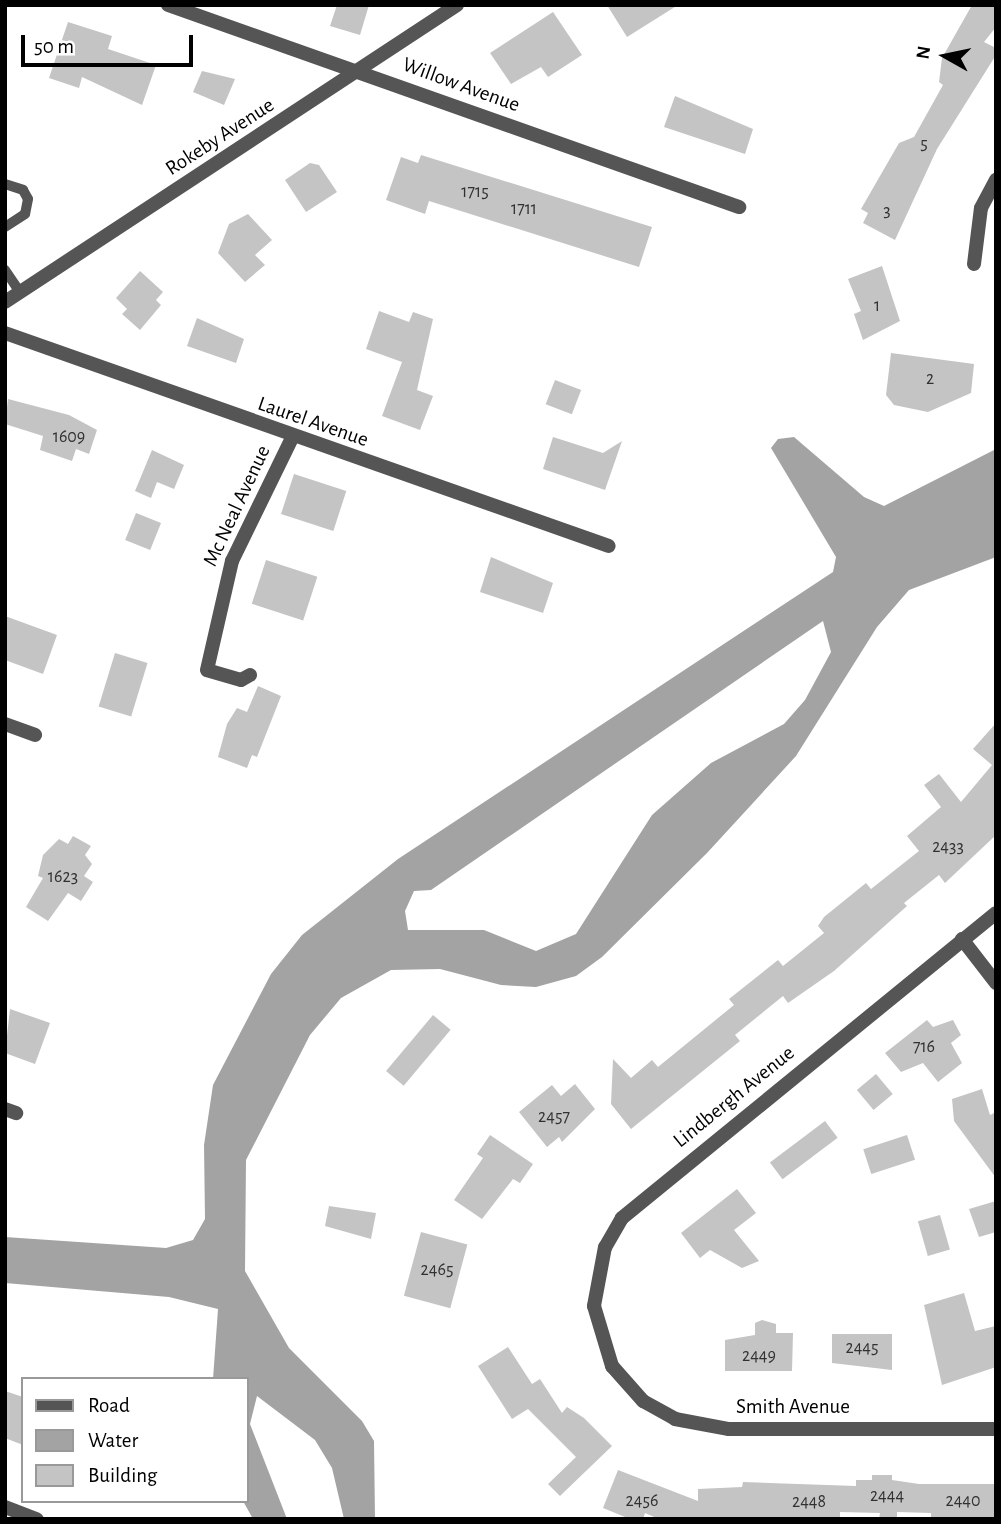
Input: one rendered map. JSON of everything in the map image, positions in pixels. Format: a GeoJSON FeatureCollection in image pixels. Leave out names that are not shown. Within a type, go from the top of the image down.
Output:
{"type":"FeatureCollection","features":[{"type":"Feature","properties":{"kind":"street","name":"Willow Avenue"},"geometry":{"type":"LineString","coordinates":[[168,5],[739,207]]}},
{"type":"Feature","properties":{"kind":"street","name":"Rokeby Avenue"},"geometry":{"type":"LineString","coordinates":[[5,302],[457,5]]}},
{"type":"Feature","properties":{"kind":"street"},"geometry":{"type":"LineString","coordinates":[[974,264],[981,208],[996,180]]}},
{"type":"Feature","properties":{"kind":"street","name":"Laurel Avenue"},"geometry":{"type":"LineString","coordinates":[[5,333],[292,438],[609,546]]}},
{"type":"Feature","properties":{"kind":"street","name":"Mc Neal Avenue"},"geometry":{"type":"LineString","coordinates":[[250,675],[241,680],[207,670],[232,561],[292,438]]}},
{"type":"Feature","properties":{"kind":"street"},"geometry":{"type":"LineString","coordinates":[[5,724],[35,735]]}},
{"type":"Feature","properties":{"kind":"street","name":"Lindbergh Avenue"},"geometry":{"type":"LineString","coordinates":[[612,1366],[594,1306],[605,1247],[622,1218],[996,912]]}},
{"type":"Feature","properties":{"kind":"street"},"geometry":{"type":"LineString","coordinates":[[961,939],[996,983]]}},
{"type":"Feature","properties":{"kind":"street","name":"Smith Avenue"},"geometry":{"type":"LineString","coordinates":[[612,1366],[643,1401],[675,1419],[701,1425],[996,1429]]}},
{"type":"Feature","properties":{"kind":"street"},"geometry":{"type":"LineString","coordinates":[[5,1507],[37,1519]]}},
{"type":"Feature","properties":{"kind":"lane"},"geometry":{"type":"LineString","coordinates":[[5,184],[23,190],[28,199],[25,214],[5,227]]}},
{"type":"Feature","properties":{"kind":"lane"},"geometry":{"type":"LineString","coordinates":[[5,270],[20,292]]}},
{"type":"Feature","properties":{"kind":"water"},"geometry":{"type":"Polygon","coordinates":[[[794,437],[864,497],[884,506],[996,449],[996,557],[909,590],[877,627],[796,756],[707,853],[602,957],[576,976],[536,987],[501,985],[440,969],[391,970],[341,998],[310,1035],[246,1160],[245,1271],[289,1348],[362,1421],[374,1441],[375,1519],[344,1519],[332,1468],[315,1440],[257,1396],[250,1424],[287,1519],[253,1519],[244,1503],[248,1503],[248,1377],[213,1377],[218,1309],[169,1297],[5,1283],[5,1237],[166,1248],[193,1240],[205,1219],[204,1145],[213,1085],[271,974],[302,935],[398,859],[833,572],[836,557],[771,448],[778,439],[794,437]],[[823,621],[431,890],[414,891],[405,911],[408,930],[484,930],[536,951],[576,934],[652,815],[711,763],[784,724],[805,700],[831,652],[823,621]]]}},
{"type":"Feature","properties":{"kind":"building"},"geometry":{"type":"Polygon","coordinates":[[[337,5],[369,5],[360,35],[330,26],[337,5]]]}},
{"type":"Feature","properties":{"kind":"building"},"geometry":{"type":"Polygon","coordinates":[[[607,5],[678,5],[627,37],[607,5]]]}},
{"type":"Feature","properties":{"kind":"building"},"geometry":{"type":"Polygon","coordinates":[[[972,5],[996,5],[996,27],[984,42],[996,48],[996,55],[937,149],[895,240],[863,223],[868,213],[861,209],[899,143],[914,137],[943,85],[939,82],[942,58],[972,5]]]}},
{"type":"Feature","properties":{"kind":"building"},"geometry":{"type":"Polygon","coordinates":[[[553,12],[582,55],[548,77],[541,67],[511,84],[490,53],[553,12]]]}},
{"type":"Feature","properties":{"kind":"building"},"geometry":{"type":"Polygon","coordinates":[[[68,22],[112,36],[108,49],[156,65],[142,105],[82,77],[79,88],[49,78],[68,22]]]}},
{"type":"Feature","properties":{"kind":"building"},"geometry":{"type":"Polygon","coordinates":[[[202,71],[235,79],[224,105],[193,92],[202,71]]]}},
{"type":"Feature","properties":{"kind":"building"},"geometry":{"type":"Polygon","coordinates":[[[675,96],[753,129],[745,154],[664,127],[675,96]]]}},
{"type":"Feature","properties":{"kind":"building"},"geometry":{"type":"Polygon","coordinates":[[[421,155],[652,227],[639,267],[429,201],[425,214],[386,200],[401,157],[418,163],[421,155]]]}},
{"type":"Feature","properties":{"kind":"building"},"geometry":{"type":"Polygon","coordinates":[[[310,163],[319,165],[337,192],[306,212],[285,180],[310,163]]]}},
{"type":"Feature","properties":{"kind":"building"},"geometry":{"type":"Polygon","coordinates":[[[248,214],[272,240],[255,255],[265,265],[245,282],[218,253],[229,224],[248,214]]]}},
{"type":"Feature","properties":{"kind":"building"},"geometry":{"type":"Polygon","coordinates":[[[882,266],[900,321],[863,340],[854,314],[861,311],[848,279],[882,266]]]}},
{"type":"Feature","properties":{"kind":"building"},"geometry":{"type":"Polygon","coordinates":[[[140,271],[163,292],[156,300],[161,305],[140,330],[122,314],[127,309],[116,298],[140,271]]]}},
{"type":"Feature","properties":{"kind":"building"},"geometry":{"type":"Polygon","coordinates":[[[379,311],[409,322],[413,312],[433,319],[417,390],[433,396],[420,430],[382,416],[402,362],[366,349],[379,311]]]}},
{"type":"Feature","properties":{"kind":"building"},"geometry":{"type":"Polygon","coordinates":[[[197,318],[244,339],[236,363],[187,346],[197,318]]]}},
{"type":"Feature","properties":{"kind":"building"},"geometry":{"type":"Polygon","coordinates":[[[891,353],[974,364],[971,393],[928,412],[894,405],[886,395],[891,353]]]}},
{"type":"Feature","properties":{"kind":"building"},"geometry":{"type":"Polygon","coordinates":[[[555,380],[581,390],[572,414],[546,404],[555,380]]]}},
{"type":"Feature","properties":{"kind":"building"},"geometry":{"type":"Polygon","coordinates":[[[8,399],[69,415],[97,430],[89,454],[76,449],[72,461],[40,450],[43,436],[5,424],[8,399]]]}},
{"type":"Feature","properties":{"kind":"building"},"geometry":{"type":"Polygon","coordinates":[[[553,437],[603,453],[622,441],[605,490],[543,469],[553,437]]]}},
{"type":"Feature","properties":{"kind":"building"},"geometry":{"type":"Polygon","coordinates":[[[152,450],[184,465],[174,489],[157,482],[151,498],[135,491],[152,450]]]}},
{"type":"Feature","properties":{"kind":"building"},"geometry":{"type":"Polygon","coordinates":[[[294,474],[346,491],[333,531],[281,514],[294,474]]]}},
{"type":"Feature","properties":{"kind":"building"},"geometry":{"type":"Polygon","coordinates":[[[136,513],[161,523],[150,550],[125,540],[136,513]]]}},
{"type":"Feature","properties":{"kind":"building"},"geometry":{"type":"Polygon","coordinates":[[[491,557],[553,583],[543,613],[480,592],[491,557]]]}},
{"type":"Feature","properties":{"kind":"building"},"geometry":{"type":"Polygon","coordinates":[[[266,560],[317,577],[303,620],[252,604],[266,560]]]}},
{"type":"Feature","properties":{"kind":"building"},"geometry":{"type":"Polygon","coordinates":[[[5,616],[57,635],[43,674],[5,660],[5,616]]]}},
{"type":"Feature","properties":{"kind":"building"},"geometry":{"type":"Polygon","coordinates":[[[115,653],[148,663],[131,716],[99,707],[115,653]]]}},
{"type":"Feature","properties":{"kind":"building"},"geometry":{"type":"Polygon","coordinates":[[[258,686],[281,696],[257,757],[252,755],[247,768],[218,757],[227,724],[237,708],[247,712],[258,686]]]}},
{"type":"Feature","properties":{"kind":"building"},"geometry":{"type":"Polygon","coordinates":[[[996,723],[996,835],[945,883],[939,875],[904,903],[907,906],[834,971],[788,1003],[783,996],[735,1035],[740,1041],[631,1129],[611,1104],[613,1059],[631,1078],[652,1060],[658,1067],[734,1005],[729,999],[778,960],[783,966],[824,933],[818,926],[824,917],[866,883],[871,889],[919,851],[907,836],[941,807],[924,785],[939,774],[961,802],[992,765],[973,749],[996,723]]]}},
{"type":"Feature","properties":{"kind":"building"},"geometry":{"type":"Polygon","coordinates":[[[73,836],[91,846],[85,855],[92,864],[84,876],[93,882],[81,901],[68,893],[48,921],[26,907],[43,878],[38,876],[43,855],[59,839],[68,844],[73,836]]]}},
{"type":"Feature","properties":{"kind":"building"},"geometry":{"type":"Polygon","coordinates":[[[10,1009],[50,1023],[35,1064],[5,1053],[10,1009]]]}},
{"type":"Feature","properties":{"kind":"building"},"geometry":{"type":"Polygon","coordinates":[[[433,1015],[451,1030],[404,1086],[386,1071],[433,1015]]]}},
{"type":"Feature","properties":{"kind":"building"},"geometry":{"type":"Polygon","coordinates":[[[927,1020],[933,1027],[953,1020],[961,1035],[951,1043],[962,1063],[938,1082],[923,1063],[901,1072],[885,1053],[927,1020]]]}},
{"type":"Feature","properties":{"kind":"building"},"geometry":{"type":"Polygon","coordinates":[[[876,1074],[893,1094],[874,1110],[857,1090],[876,1074]]]}},
{"type":"Feature","properties":{"kind":"building"},"geometry":{"type":"Polygon","coordinates":[[[575,1084],[595,1109],[562,1142],[559,1137],[547,1147],[519,1112],[552,1085],[561,1096],[575,1084]]]}},
{"type":"Feature","properties":{"kind":"building"},"geometry":{"type":"Polygon","coordinates":[[[982,1089],[990,1115],[996,1112],[996,1178],[954,1121],[952,1099],[982,1089]]]}},
{"type":"Feature","properties":{"kind":"building"},"geometry":{"type":"Polygon","coordinates":[[[825,1121],[838,1138],[783,1179],[770,1163],[825,1121]]]}},
{"type":"Feature","properties":{"kind":"building"},"geometry":{"type":"Polygon","coordinates":[[[490,1135],[533,1164],[520,1183],[513,1179],[482,1219],[454,1200],[483,1158],[477,1154],[490,1135]]]}},
{"type":"Feature","properties":{"kind":"building"},"geometry":{"type":"Polygon","coordinates":[[[907,1135],[915,1160],[871,1174],[863,1149],[907,1135]]]}},
{"type":"Feature","properties":{"kind":"building"},"geometry":{"type":"Polygon","coordinates":[[[737,1189],[756,1213],[734,1230],[759,1261],[742,1268],[710,1250],[700,1258],[681,1233],[737,1189]]]}},
{"type":"Feature","properties":{"kind":"building"},"geometry":{"type":"Polygon","coordinates":[[[996,1201],[996,1232],[979,1237],[969,1209],[996,1201]]]}},
{"type":"Feature","properties":{"kind":"building"},"geometry":{"type":"Polygon","coordinates":[[[329,1206],[376,1213],[371,1239],[325,1226],[329,1206]]]}},
{"type":"Feature","properties":{"kind":"building"},"geometry":{"type":"Polygon","coordinates":[[[940,1215],[950,1250],[928,1256],[918,1221],[940,1215]]]}},
{"type":"Feature","properties":{"kind":"building"},"geometry":{"type":"Polygon","coordinates":[[[421,1232],[467,1244],[450,1308],[404,1296],[421,1232]]]}},
{"type":"Feature","properties":{"kind":"building"},"geometry":{"type":"Polygon","coordinates":[[[964,1293],[975,1331],[996,1326],[996,1367],[942,1385],[924,1305],[964,1293]]]}},
{"type":"Feature","properties":{"kind":"building"},"geometry":{"type":"Polygon","coordinates":[[[762,1320],[776,1324],[776,1333],[793,1333],[792,1371],[725,1371],[725,1340],[755,1335],[755,1323],[762,1320]]]}},
{"type":"Feature","properties":{"kind":"building"},"geometry":{"type":"Polygon","coordinates":[[[832,1334],[892,1334],[892,1370],[832,1363],[832,1334]]]}},
{"type":"Feature","properties":{"kind":"building"},"geometry":{"type":"Polygon","coordinates":[[[508,1347],[532,1384],[540,1379],[562,1413],[567,1407],[584,1418],[612,1446],[560,1496],[548,1484],[576,1457],[528,1409],[512,1419],[478,1366],[508,1347]]]}},
{"type":"Feature","properties":{"kind":"building"},"geometry":{"type":"Polygon","coordinates":[[[5,1391],[21,1396],[21,1444],[5,1438],[5,1391]]]}},
{"type":"Feature","properties":{"kind":"building"},"geometry":{"type":"Polygon","coordinates":[[[618,1470],[698,1501],[698,1489],[742,1487],[743,1482],[856,1486],[856,1480],[872,1480],[872,1475],[892,1475],[892,1480],[919,1484],[996,1484],[996,1519],[931,1519],[931,1513],[897,1512],[897,1519],[879,1519],[880,1513],[840,1512],[840,1519],[659,1519],[645,1513],[643,1519],[630,1519],[603,1508],[618,1470]]]}}]}
